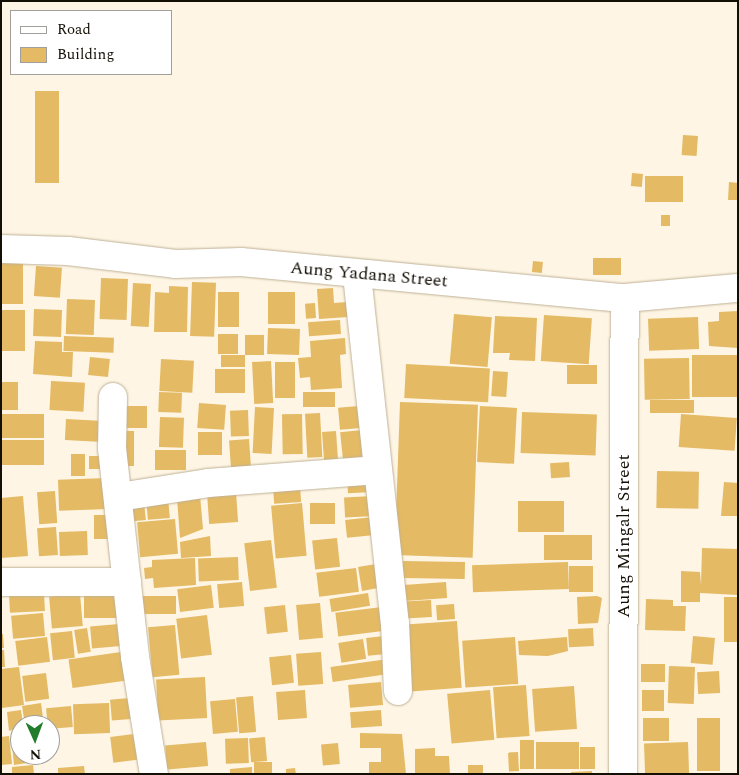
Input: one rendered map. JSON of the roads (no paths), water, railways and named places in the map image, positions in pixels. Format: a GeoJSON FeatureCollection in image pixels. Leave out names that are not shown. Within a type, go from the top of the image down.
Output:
{"type":"FeatureCollection","features":[{"type":"Feature","properties":{"kind":"street","name":"Aung Yadana Street"},"geometry":{"type":"LineString","coordinates":[[1,249],[68,251],[175,264],[241,262],[357,275],[625,298],[738,288]]}},
{"type":"Feature","properties":{"kind":"street"},"geometry":{"type":"LineString","coordinates":[[357,275],[378,470],[398,691]]}},
{"type":"Feature","properties":{"kind":"street","name":"Aung Mingalr Street"},"geometry":{"type":"LineString","coordinates":[[623,774],[625,298]]}},
{"type":"Feature","properties":{"kind":"street"},"geometry":{"type":"LineString","coordinates":[[113,397],[112,448],[119,497],[127,582],[154,774]]}},
{"type":"Feature","properties":{"kind":"street"},"geometry":{"type":"LineString","coordinates":[[119,497],[208,483],[378,470]]}},
{"type":"Feature","properties":{"kind":"street"},"geometry":{"type":"LineString","coordinates":[[1,582],[127,582]]}}]}
